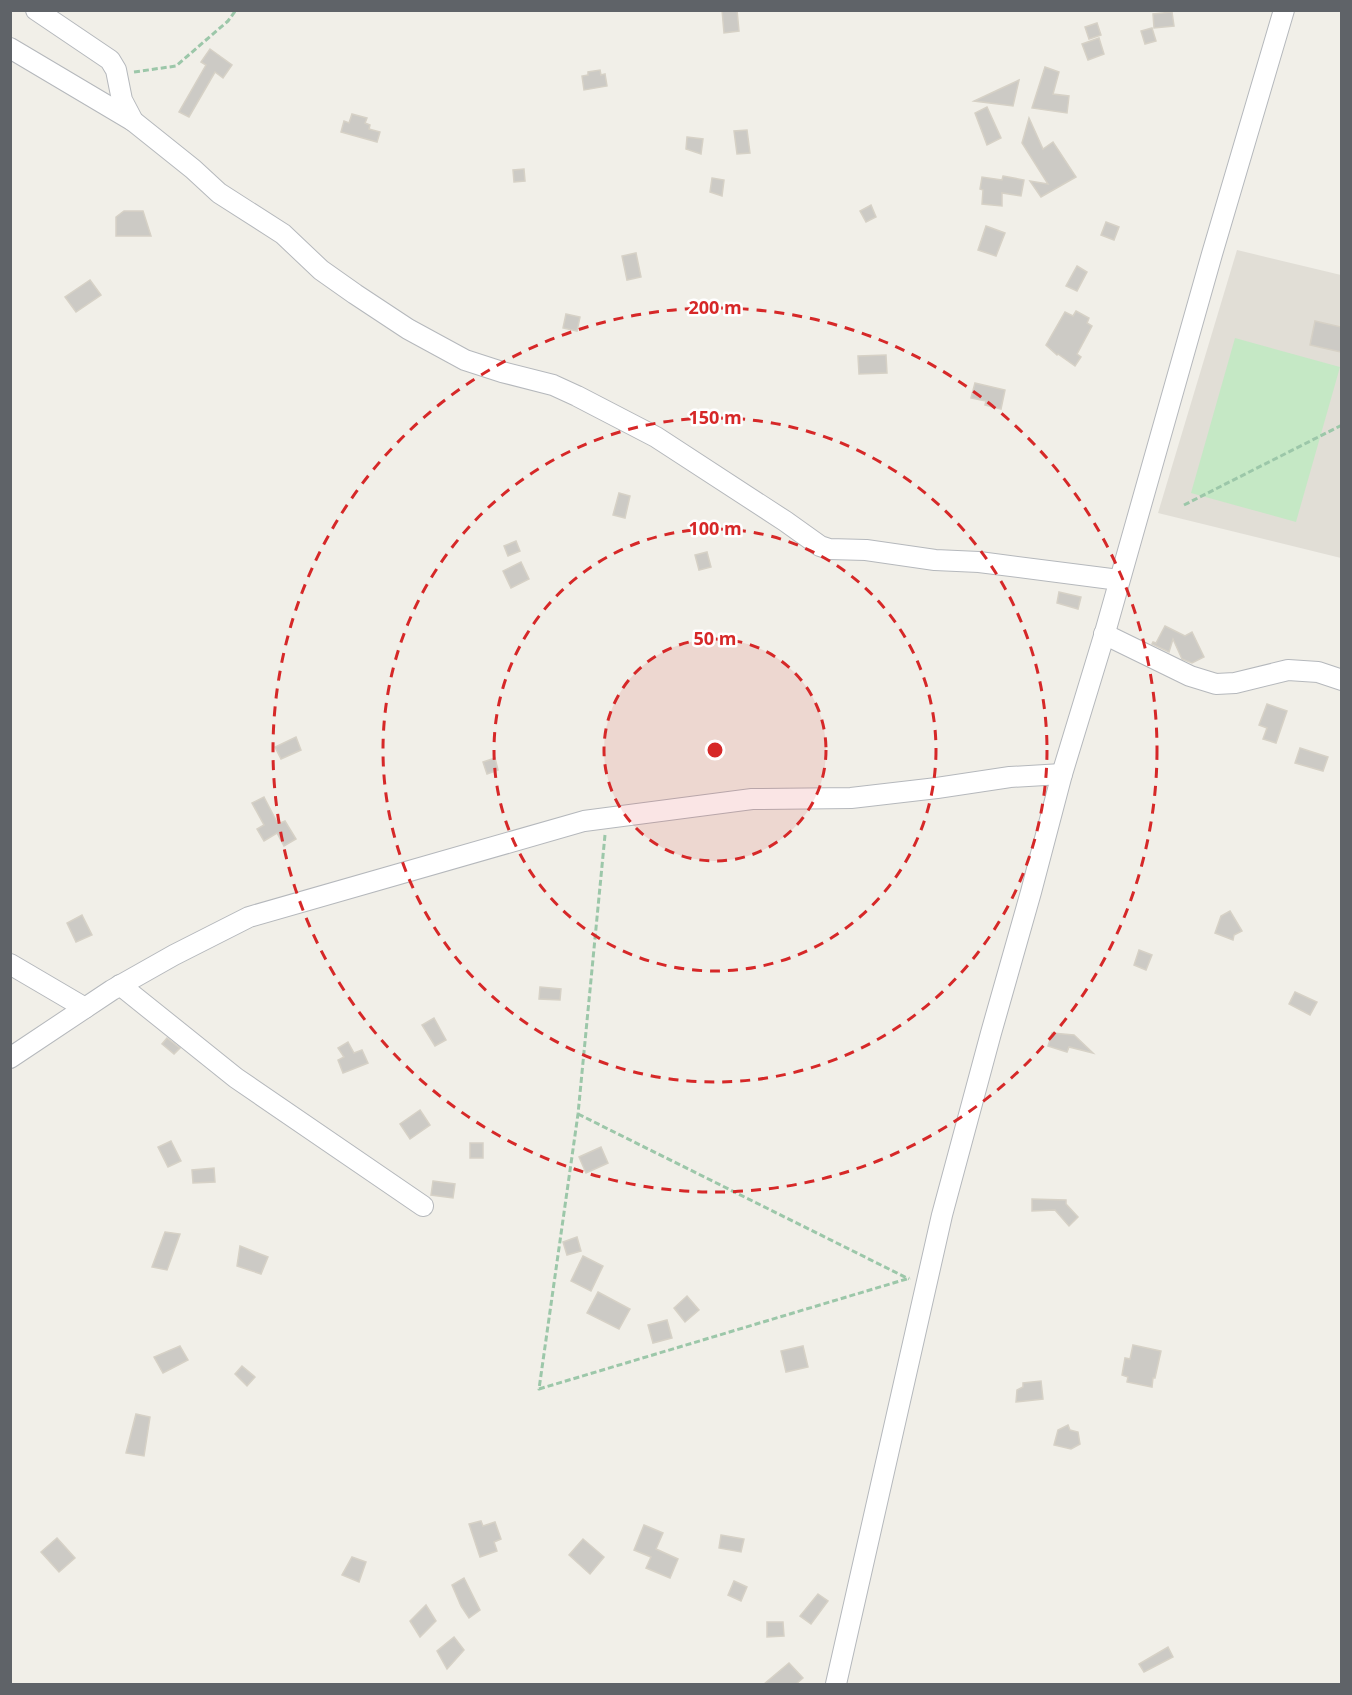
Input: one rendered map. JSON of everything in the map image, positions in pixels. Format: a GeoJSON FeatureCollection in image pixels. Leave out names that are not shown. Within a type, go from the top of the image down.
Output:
{"type":"FeatureCollection","features":[{"type":"Feature","properties":{"kind":"street"},"geometry":{"type":"LineString","coordinates":[[36,10],[110,60],[117,74],[122,100],[133,121]]}},
{"type":"Feature","properties":{"kind":"street"},"geometry":{"type":"LineString","coordinates":[[836,1684],[929,1273],[982,1067],[1062,774],[1284,10]]}},
{"type":"Feature","properties":{"kind":"street"},"geometry":{"type":"LineString","coordinates":[[10,48],[133,121],[219,193],[283,234],[321,270],[408,329],[465,360],[553,386],[656,437],[820,546],[935,560],[979,562],[1119,580]]}},
{"type":"Feature","properties":{"kind":"street"},"geometry":{"type":"LineString","coordinates":[[1104,634],[1190,676],[1216,684],[1304,669],[1341,680]]}},
{"type":"Feature","properties":{"kind":"street"},"geometry":{"type":"LineString","coordinates":[[10,1058],[120,985],[249,917],[584,821],[752,799],[851,798],[1010,777],[1062,774]]}},
{"type":"Feature","properties":{"kind":"street"},"geometry":{"type":"LineString","coordinates":[[10,964],[84,1008]]}},
{"type":"Feature","properties":{"kind":"street"},"geometry":{"type":"LineString","coordinates":[[120,985],[236,1078],[423,1206]]}},
{"type":"Feature","properties":{"kind":"path"},"geometry":{"type":"LineString","coordinates":[[117,74],[176,66],[228,21],[236,10]]}},
{"type":"Feature","properties":{"kind":"path"},"geometry":{"type":"LineString","coordinates":[[1184,505],[1341,425]]}},
{"type":"Feature","properties":{"kind":"path"},"geometry":{"type":"LineString","coordinates":[[607,818],[578,1113],[539,1389],[929,1273]]}},
{"type":"Feature","properties":{"kind":"path"},"geometry":{"type":"LineString","coordinates":[[578,1113],[909,1279]]}},
{"type":"Feature","properties":{"kind":"shaded area"},"geometry":{"type":"Polygon","coordinates":[[[1237,250],[1341,275],[1341,558],[1158,513],[1237,250]]]}},
{"type":"Feature","properties":{"kind":"green space"},"geometry":{"type":"Polygon","coordinates":[[[1235,338],[1340,367],[1296,522],[1191,493],[1235,338]]]}},
{"type":"Feature","properties":{"kind":"building"},"geometry":{"type":"Polygon","coordinates":[[[722,10],[737,10],[739,31],[724,33],[722,10]]]}},
{"type":"Feature","properties":{"kind":"building"},"geometry":{"type":"Polygon","coordinates":[[[1172,12],[1174,26],[1154,28],[1153,14],[1172,12]]]}},
{"type":"Feature","properties":{"kind":"building"},"geometry":{"type":"Polygon","coordinates":[[[1097,23],[1101,35],[1089,39],[1085,27],[1097,23]]]}},
{"type":"Feature","properties":{"kind":"building"},"geometry":{"type":"Polygon","coordinates":[[[1152,28],[1156,41],[1145,44],[1141,31],[1152,28]]]}},
{"type":"Feature","properties":{"kind":"building"},"geometry":{"type":"Polygon","coordinates":[[[1099,38],[1104,54],[1088,60],[1082,44],[1099,38]]]}},
{"type":"Feature","properties":{"kind":"building"},"geometry":{"type":"Polygon","coordinates":[[[210,49],[232,65],[223,78],[215,72],[189,117],[179,112],[206,65],[201,62],[210,49]]]}},
{"type":"Feature","properties":{"kind":"building"},"geometry":{"type":"Polygon","coordinates":[[[1045,67],[1059,72],[1053,94],[1069,96],[1067,113],[1032,108],[1045,67]]]}},
{"type":"Feature","properties":{"kind":"building"},"geometry":{"type":"Polygon","coordinates":[[[600,70],[601,75],[605,74],[607,86],[584,90],[582,76],[588,75],[588,72],[600,70]]]}},
{"type":"Feature","properties":{"kind":"building"},"geometry":{"type":"Polygon","coordinates":[[[1019,80],[1013,106],[974,101],[1002,88],[1019,80]]]}},
{"type":"Feature","properties":{"kind":"building"},"geometry":{"type":"Polygon","coordinates":[[[987,107],[1001,138],[987,145],[975,113],[987,107]]]}},
{"type":"Feature","properties":{"kind":"building"},"geometry":{"type":"Polygon","coordinates":[[[352,114],[367,118],[365,123],[370,125],[369,129],[380,132],[377,142],[341,132],[344,121],[349,123],[352,114]]]}},
{"type":"Feature","properties":{"kind":"building"},"geometry":{"type":"Polygon","coordinates":[[[1029,118],[1043,149],[1053,142],[1076,177],[1041,197],[1030,181],[1048,184],[1022,143],[1029,118]]]}},
{"type":"Feature","properties":{"kind":"building"},"geometry":{"type":"Polygon","coordinates":[[[747,130],[750,153],[737,154],[734,131],[747,130]]]}},
{"type":"Feature","properties":{"kind":"building"},"geometry":{"type":"Polygon","coordinates":[[[687,137],[703,139],[701,154],[686,149],[687,137]]]}},
{"type":"Feature","properties":{"kind":"building"},"geometry":{"type":"Polygon","coordinates":[[[524,169],[525,181],[514,182],[513,170],[524,169]]]}},
{"type":"Feature","properties":{"kind":"building"},"geometry":{"type":"Polygon","coordinates":[[[1003,176],[1024,180],[1021,196],[1002,193],[1002,206],[982,204],[983,190],[980,189],[982,177],[1002,180],[1003,176]]]}},
{"type":"Feature","properties":{"kind":"building"},"geometry":{"type":"Polygon","coordinates":[[[712,178],[724,180],[722,196],[710,192],[712,178]]]}},
{"type":"Feature","properties":{"kind":"building"},"geometry":{"type":"Polygon","coordinates":[[[871,205],[876,217],[866,222],[860,211],[871,205]]]}},
{"type":"Feature","properties":{"kind":"building"},"geometry":{"type":"Polygon","coordinates":[[[124,211],[143,211],[151,236],[116,236],[116,217],[124,211]]]}},
{"type":"Feature","properties":{"kind":"building"},"geometry":{"type":"Polygon","coordinates":[[[1106,222],[1119,227],[1114,240],[1101,235],[1106,222]]]}},
{"type":"Feature","properties":{"kind":"building"},"geometry":{"type":"Polygon","coordinates":[[[986,226],[1005,233],[996,256],[978,250],[986,226]]]}},
{"type":"Feature","properties":{"kind":"building"},"geometry":{"type":"Polygon","coordinates":[[[636,253],[641,277],[627,280],[622,256],[636,253]]]}},
{"type":"Feature","properties":{"kind":"building"},"geometry":{"type":"Polygon","coordinates":[[[1077,266],[1087,272],[1077,291],[1066,286],[1077,266]]]}},
{"type":"Feature","properties":{"kind":"building"},"geometry":{"type":"Polygon","coordinates":[[[90,280],[101,295],[76,312],[65,297],[90,280]]]}},
{"type":"Feature","properties":{"kind":"building"},"geometry":{"type":"Polygon","coordinates":[[[1076,311],[1089,318],[1087,323],[1092,326],[1077,354],[1081,357],[1075,366],[1046,345],[1065,312],[1073,316],[1076,311]]]}},
{"type":"Feature","properties":{"kind":"building"},"geometry":{"type":"Polygon","coordinates":[[[566,314],[580,317],[577,331],[563,328],[566,314]]]}},
{"type":"Feature","properties":{"kind":"building"},"geometry":{"type":"Polygon","coordinates":[[[1315,321],[1341,327],[1341,352],[1310,345],[1315,321]]]}},
{"type":"Feature","properties":{"kind":"building"},"geometry":{"type":"Polygon","coordinates":[[[886,355],[887,373],[859,374],[858,356],[886,355]]]}},
{"type":"Feature","properties":{"kind":"building"},"geometry":{"type":"Polygon","coordinates":[[[975,383],[1005,390],[1001,409],[985,405],[986,401],[971,398],[975,383]]]}},
{"type":"Feature","properties":{"kind":"building"},"geometry":{"type":"Polygon","coordinates":[[[619,493],[630,496],[625,518],[613,515],[619,493]]]}},
{"type":"Feature","properties":{"kind":"building"},"geometry":{"type":"Polygon","coordinates":[[[516,541],[520,551],[508,556],[504,546],[516,541]]]}},
{"type":"Feature","properties":{"kind":"building"},"geometry":{"type":"Polygon","coordinates":[[[707,552],[711,567],[699,570],[695,555],[707,552]]]}},
{"type":"Feature","properties":{"kind":"building"},"geometry":{"type":"Polygon","coordinates":[[[521,562],[529,579],[511,588],[503,571],[521,562]]]}},
{"type":"Feature","properties":{"kind":"building"},"geometry":{"type":"Polygon","coordinates":[[[1059,592],[1081,597],[1078,609],[1057,603],[1059,592]]]}},
{"type":"Feature","properties":{"kind":"building"},"geometry":{"type":"Polygon","coordinates":[[[1165,626],[1185,636],[1192,632],[1204,657],[1192,663],[1182,659],[1173,639],[1169,652],[1152,644],[1156,643],[1165,626]]]}},
{"type":"Feature","properties":{"kind":"building"},"geometry":{"type":"Polygon","coordinates":[[[1267,704],[1287,711],[1276,743],[1263,739],[1267,728],[1259,725],[1267,704]]]}},
{"type":"Feature","properties":{"kind":"building"},"geometry":{"type":"Polygon","coordinates":[[[296,737],[301,750],[281,759],[275,747],[296,737]]]}},
{"type":"Feature","properties":{"kind":"building"},"geometry":{"type":"Polygon","coordinates":[[[1300,748],[1328,757],[1323,771],[1295,763],[1300,748]]]}},
{"type":"Feature","properties":{"kind":"building"},"geometry":{"type":"Polygon","coordinates":[[[495,758],[498,770],[487,774],[483,762],[495,758]]]}},
{"type":"Feature","properties":{"kind":"building"},"geometry":{"type":"Polygon","coordinates":[[[264,797],[278,824],[285,821],[296,839],[284,846],[277,833],[264,841],[257,829],[264,825],[252,803],[264,797]]]}},
{"type":"Feature","properties":{"kind":"building"},"geometry":{"type":"Polygon","coordinates":[[[1230,911],[1242,931],[1234,935],[1233,940],[1215,933],[1221,916],[1230,911]]]}},
{"type":"Feature","properties":{"kind":"building"},"geometry":{"type":"Polygon","coordinates":[[[82,915],[92,935],[76,942],[67,923],[82,915]]]}},
{"type":"Feature","properties":{"kind":"building"},"geometry":{"type":"Polygon","coordinates":[[[1139,950],[1152,955],[1146,970],[1134,965],[1139,950]]]}},
{"type":"Feature","properties":{"kind":"building"},"geometry":{"type":"Polygon","coordinates":[[[540,987],[561,989],[560,1000],[539,999],[540,987]]]}},
{"type":"Feature","properties":{"kind":"building"},"geometry":{"type":"Polygon","coordinates":[[[1295,992],[1317,1002],[1310,1015],[1289,1004],[1295,992]]]}},
{"type":"Feature","properties":{"kind":"building"},"geometry":{"type":"Polygon","coordinates":[[[434,1018],[446,1040],[435,1046],[422,1025],[434,1018]]]}},
{"type":"Feature","properties":{"kind":"building"},"geometry":{"type":"Polygon","coordinates":[[[1052,1033],[1074,1035],[1093,1053],[1069,1047],[1067,1052],[1048,1046],[1052,1033]]]}},
{"type":"Feature","properties":{"kind":"building"},"geometry":{"type":"Polygon","coordinates":[[[167,1038],[180,1048],[174,1054],[162,1044],[167,1038]]]}},
{"type":"Feature","properties":{"kind":"building"},"geometry":{"type":"Polygon","coordinates":[[[348,1042],[354,1053],[362,1050],[368,1063],[343,1073],[338,1060],[344,1057],[338,1048],[348,1042]]]}},
{"type":"Feature","properties":{"kind":"building"},"geometry":{"type":"Polygon","coordinates":[[[420,1110],[430,1125],[410,1139],[400,1124],[420,1110]]]}},
{"type":"Feature","properties":{"kind":"building"},"geometry":{"type":"Polygon","coordinates":[[[171,1141],[181,1161],[168,1167],[158,1147],[171,1141]]]}},
{"type":"Feature","properties":{"kind":"building"},"geometry":{"type":"Polygon","coordinates":[[[470,1143],[483,1143],[483,1158],[470,1158],[470,1143]]]}},
{"type":"Feature","properties":{"kind":"building"},"geometry":{"type":"Polygon","coordinates":[[[601,1147],[608,1163],[586,1173],[579,1157],[601,1147]]]}},
{"type":"Feature","properties":{"kind":"building"},"geometry":{"type":"Polygon","coordinates":[[[214,1168],[215,1182],[193,1183],[192,1170],[214,1168]]]}},
{"type":"Feature","properties":{"kind":"building"},"geometry":{"type":"Polygon","coordinates":[[[433,1181],[455,1184],[453,1198],[431,1195],[433,1181]]]}},
{"type":"Feature","properties":{"kind":"building"},"geometry":{"type":"Polygon","coordinates":[[[1032,1199],[1066,1200],[1066,1204],[1078,1217],[1069,1226],[1055,1210],[1032,1211],[1032,1199]]]}},
{"type":"Feature","properties":{"kind":"building"},"geometry":{"type":"Polygon","coordinates":[[[165,1232],[180,1234],[167,1270],[152,1267],[165,1232]]]}},
{"type":"Feature","properties":{"kind":"building"},"geometry":{"type":"Polygon","coordinates":[[[577,1237],[581,1251],[567,1255],[563,1242],[577,1237]]]}},
{"type":"Feature","properties":{"kind":"building"},"geometry":{"type":"Polygon","coordinates":[[[240,1246],[268,1257],[261,1274],[237,1266],[240,1246]]]}},
{"type":"Feature","properties":{"kind":"building"},"geometry":{"type":"Polygon","coordinates":[[[583,1256],[603,1266],[591,1291],[571,1281],[583,1256]]]}},
{"type":"Feature","properties":{"kind":"building"},"geometry":{"type":"Polygon","coordinates":[[[598,1292],[630,1309],[619,1329],[587,1313],[598,1292]]]}},
{"type":"Feature","properties":{"kind":"building"},"geometry":{"type":"Polygon","coordinates":[[[687,1296],[699,1310],[685,1322],[674,1308],[687,1296]]]}},
{"type":"Feature","properties":{"kind":"building"},"geometry":{"type":"Polygon","coordinates":[[[667,1320],[672,1338],[653,1343],[648,1325],[667,1320]]]}},
{"type":"Feature","properties":{"kind":"building"},"geometry":{"type":"Polygon","coordinates":[[[1133,1345],[1161,1351],[1152,1387],[1127,1382],[1128,1377],[1122,1375],[1125,1358],[1130,1359],[1133,1345]]]}},
{"type":"Feature","properties":{"kind":"building"},"geometry":{"type":"Polygon","coordinates":[[[180,1346],[188,1360],[163,1373],[154,1357],[180,1346]]]}},
{"type":"Feature","properties":{"kind":"building"},"geometry":{"type":"Polygon","coordinates":[[[803,1346],[808,1367],[786,1372],[781,1351],[803,1346]]]}},
{"type":"Feature","properties":{"kind":"building"},"geometry":{"type":"Polygon","coordinates":[[[242,1366],[255,1377],[247,1386],[235,1374],[242,1366]]]}},
{"type":"Feature","properties":{"kind":"building"},"geometry":{"type":"Polygon","coordinates":[[[1041,1381],[1043,1399],[1016,1402],[1017,1390],[1023,1387],[1023,1383],[1041,1381]]]}},
{"type":"Feature","properties":{"kind":"building"},"geometry":{"type":"Polygon","coordinates":[[[136,1414],[150,1417],[144,1456],[126,1453],[136,1414]]]}},
{"type":"Feature","properties":{"kind":"building"},"geometry":{"type":"Polygon","coordinates":[[[1068,1425],[1070,1430],[1078,1432],[1080,1444],[1071,1449],[1054,1445],[1058,1430],[1068,1425]]]}},
{"type":"Feature","properties":{"kind":"building"},"geometry":{"type":"Polygon","coordinates":[[[481,1521],[483,1526],[495,1522],[501,1539],[494,1542],[497,1551],[480,1557],[469,1524],[481,1521]]]}},
{"type":"Feature","properties":{"kind":"building"},"geometry":{"type":"Polygon","coordinates":[[[644,1525],[663,1533],[656,1549],[678,1559],[670,1578],[646,1568],[651,1557],[634,1550],[644,1525]]]}},
{"type":"Feature","properties":{"kind":"building"},"geometry":{"type":"Polygon","coordinates":[[[721,1535],[744,1539],[741,1552],[719,1548],[721,1535]]]}},
{"type":"Feature","properties":{"kind":"building"},"geometry":{"type":"Polygon","coordinates":[[[57,1538],[75,1558],[59,1572],[41,1552],[57,1538]]]}},
{"type":"Feature","properties":{"kind":"building"},"geometry":{"type":"Polygon","coordinates":[[[583,1539],[604,1557],[590,1574],[569,1555],[583,1539]]]}},
{"type":"Feature","properties":{"kind":"building"},"geometry":{"type":"Polygon","coordinates":[[[352,1557],[366,1562],[359,1582],[342,1575],[352,1557]]]}},
{"type":"Feature","properties":{"kind":"building"},"geometry":{"type":"Polygon","coordinates":[[[464,1578],[480,1610],[469,1618],[452,1585],[464,1578]]]}},
{"type":"Feature","properties":{"kind":"building"},"geometry":{"type":"Polygon","coordinates":[[[734,1581],[747,1587],[741,1601],[728,1595],[734,1581]]]}},
{"type":"Feature","properties":{"kind":"building"},"geometry":{"type":"Polygon","coordinates":[[[818,1594],[828,1601],[811,1624],[800,1616],[818,1594]]]}},
{"type":"Feature","properties":{"kind":"building"},"geometry":{"type":"Polygon","coordinates":[[[426,1605],[436,1621],[420,1637],[410,1621],[426,1605]]]}},
{"type":"Feature","properties":{"kind":"building"},"geometry":{"type":"Polygon","coordinates":[[[767,1622],[783,1622],[784,1636],[767,1637],[767,1622]]]}},
{"type":"Feature","properties":{"kind":"building"},"geometry":{"type":"Polygon","coordinates":[[[454,1637],[464,1650],[447,1669],[437,1651],[454,1637]]]}},
{"type":"Feature","properties":{"kind":"building"},"geometry":{"type":"Polygon","coordinates":[[[1168,1647],[1173,1657],[1144,1672],[1139,1664],[1168,1647]]]}},
{"type":"Feature","properties":{"kind":"building"},"geometry":{"type":"Polygon","coordinates":[[[789,1663],[803,1678],[796,1684],[764,1684],[789,1663]]]}}]}
